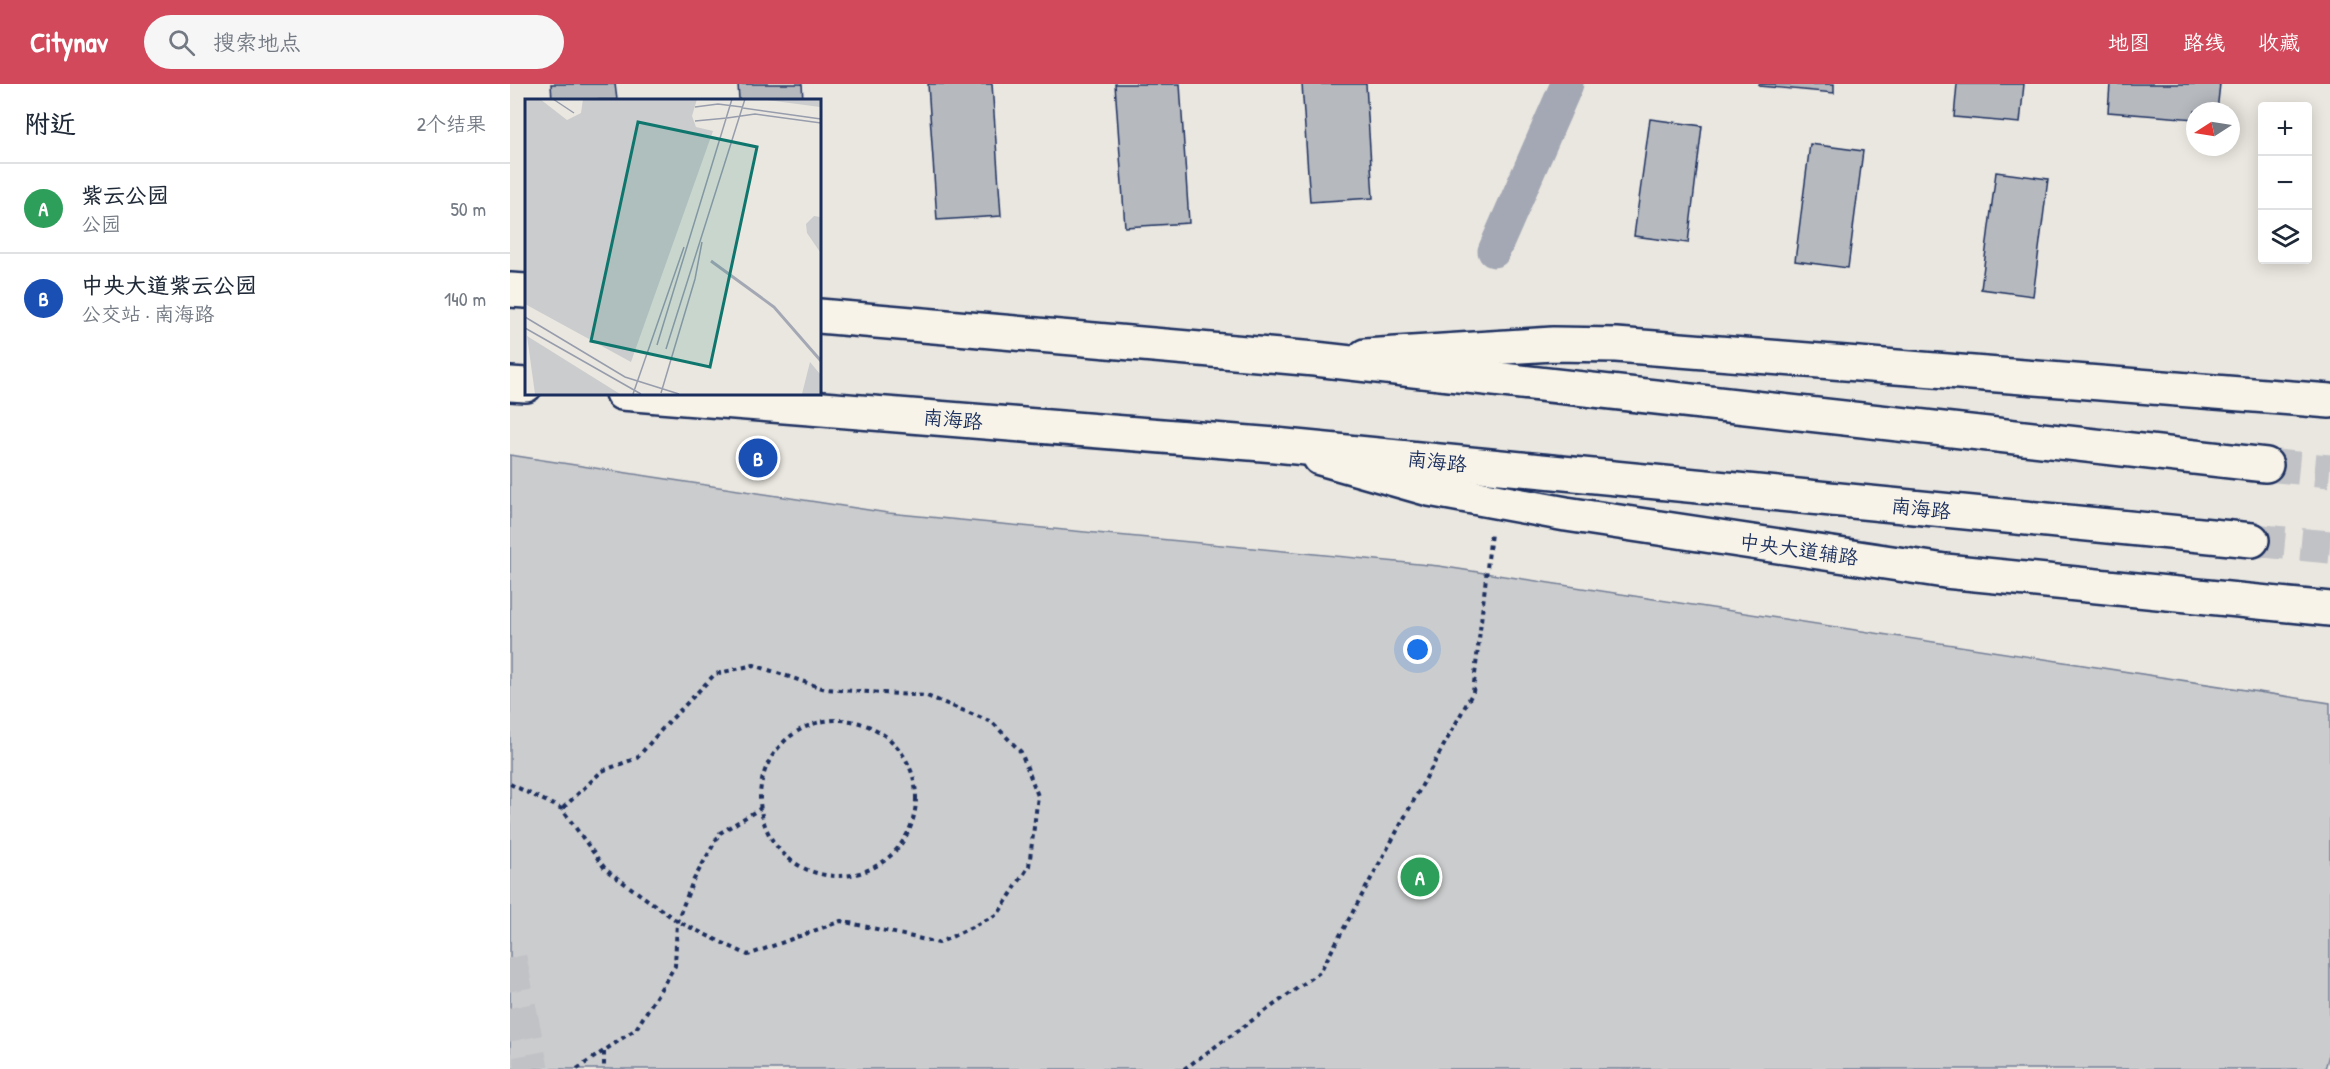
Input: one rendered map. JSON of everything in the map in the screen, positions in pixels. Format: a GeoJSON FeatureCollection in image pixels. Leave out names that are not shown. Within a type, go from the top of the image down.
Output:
{"type":"FeatureCollection","features":[{"type":"Feature","properties":{"kind":"main road"},"geometry":{"type":"LineString","coordinates":[[510,290],[525,291]]}},
{"type":"Feature","properties":{"kind":"main road"},"geometry":{"type":"LineString","coordinates":[[820,316],[1315,359],[2266,465]]}},
{"type":"Feature","properties":{"kind":"main road"},"geometry":{"type":"LineString","coordinates":[[1315,359],[1553,344],[1616,345],[2330,401]]}},
{"type":"Feature","properties":{"kind":"main road"},"geometry":{"type":"LineString","coordinates":[[510,384],[525,385]]}},
{"type":"Feature","properties":{"kind":"main road","name":"南海路"},"geometry":{"type":"LineString","coordinates":[[635,394],[1275,445],[2252,540]]}},
{"type":"Feature","properties":{"kind":"main road","name":"中央大道辅路"},"geometry":{"type":"LineString","coordinates":[[1275,445],[1429,489],[1494,502],[1945,571],[2330,609]]}},
{"type":"Feature","properties":{"kind":"path"},"geometry":{"type":"LineString","coordinates":[[1184,1069],[1320,972],[1473,692],[1494,502]]}},
{"type":"Feature","properties":{"kind":"path"},"geometry":{"type":"LineString","coordinates":[[510,784],[562,809],[606,870],[677,921],[748,955],[841,921],[939,943],[998,914],[1029,866],[1038,796],[1021,752],[992,722],[927,696],[825,689],[754,665],[715,674],[663,728],[638,758],[602,771],[562,809]]}},
{"type":"Feature","properties":{"kind":"path"},"geometry":{"type":"LineString","coordinates":[[838,720],[864,724],[888,737],[905,757],[915,782],[917,807],[910,831],[896,852],[876,868],[852,876],[826,876],[802,868],[782,853],[767,832],[761,808],[762,782],[772,757],[789,737],[813,724],[838,720]]}},
{"type":"Feature","properties":{"kind":"path"},"geometry":{"type":"LineString","coordinates":[[577,1069],[636,1029],[675,966],[677,921],[693,880],[720,833],[761,808]]}},
{"type":"Feature","properties":{"kind":"path"},"geometry":{"type":"LineString","coordinates":[[604,1052],[604,1069]]}},
{"type":"Feature","properties":{"kind":"shaded area"},"geometry":{"type":"Polygon","coordinates":[[[510,455],[888,513],[1439,566],[2330,703],[2330,1051],[2325,1069],[510,1069],[510,455]]]}},
{"type":"Feature","properties":{"kind":"building"},"geometry":{"type":"Polygon","coordinates":[[[551,84],[615,84],[617,99],[552,99],[551,84]]]}},
{"type":"Feature","properties":{"kind":"building"},"geometry":{"type":"Polygon","coordinates":[[[738,84],[802,84],[803,99],[739,99],[738,84]]]}},
{"type":"Feature","properties":{"kind":"building"},"geometry":{"type":"Polygon","coordinates":[[[928,84],[992,84],[1001,216],[937,220],[928,84]]]}},
{"type":"Feature","properties":{"kind":"building"},"geometry":{"type":"Polygon","coordinates":[[[1115,84],[1180,84],[1189,223],[1125,227],[1115,84]]]}},
{"type":"Feature","properties":{"kind":"building"},"geometry":{"type":"Polygon","coordinates":[[[1302,84],[1366,84],[1373,198],[1310,202],[1302,84]]]}},
{"type":"Feature","properties":{"kind":"building"},"geometry":{"type":"Polygon","coordinates":[[[1759,84],[1834,84],[1834,93],[1759,86],[1759,84]]]}},
{"type":"Feature","properties":{"kind":"building"},"geometry":{"type":"Polygon","coordinates":[[[1957,84],[2024,84],[2020,123],[1954,117],[1957,84]]]}},
{"type":"Feature","properties":{"kind":"building"},"geometry":{"type":"Polygon","coordinates":[[[2110,84],[2220,84],[2218,102],[2186,102],[2186,118],[2108,112],[2110,84]]]}},
{"type":"Feature","properties":{"kind":"building"},"geometry":{"type":"Polygon","coordinates":[[[1650,119],[1702,126],[1688,243],[1634,236],[1650,119]]]}},
{"type":"Feature","properties":{"kind":"building"},"geometry":{"type":"Polygon","coordinates":[[[1810,144],[1863,151],[1848,268],[1795,261],[1810,144]]]}},
{"type":"Feature","properties":{"kind":"building"},"geometry":{"type":"Polygon","coordinates":[[[1996,172],[2048,179],[2033,296],[1981,289],[1996,172]]]}},
{"type":"Feature","properties":{"kind":"waterway"},"geometry":{"type":"LineString","coordinates":[[1494,251],[1567,84]]}},
{"type":"Feature","properties":{"kind":"tunnel"},"geometry":{"type":"LineString","coordinates":[[2266,465],[2330,471]]}},
{"type":"Feature","properties":{"kind":"tunnel"},"geometry":{"type":"LineString","coordinates":[[2252,540],[2330,547]]}},
{"type":"Feature","properties":{"kind":"tunnel"},"geometry":{"type":"LineString","coordinates":[[510,958],[532,1069]]}},
{"type":"Feature","properties":{"kind":"place","name":"中央大道紫云公园"},"geometry":{"type":"Point","coordinates":[758,458]}},
{"type":"Feature","properties":{"kind":"place","name":"紫云公园"},"geometry":{"type":"Point","coordinates":[1420,877]}}]}
